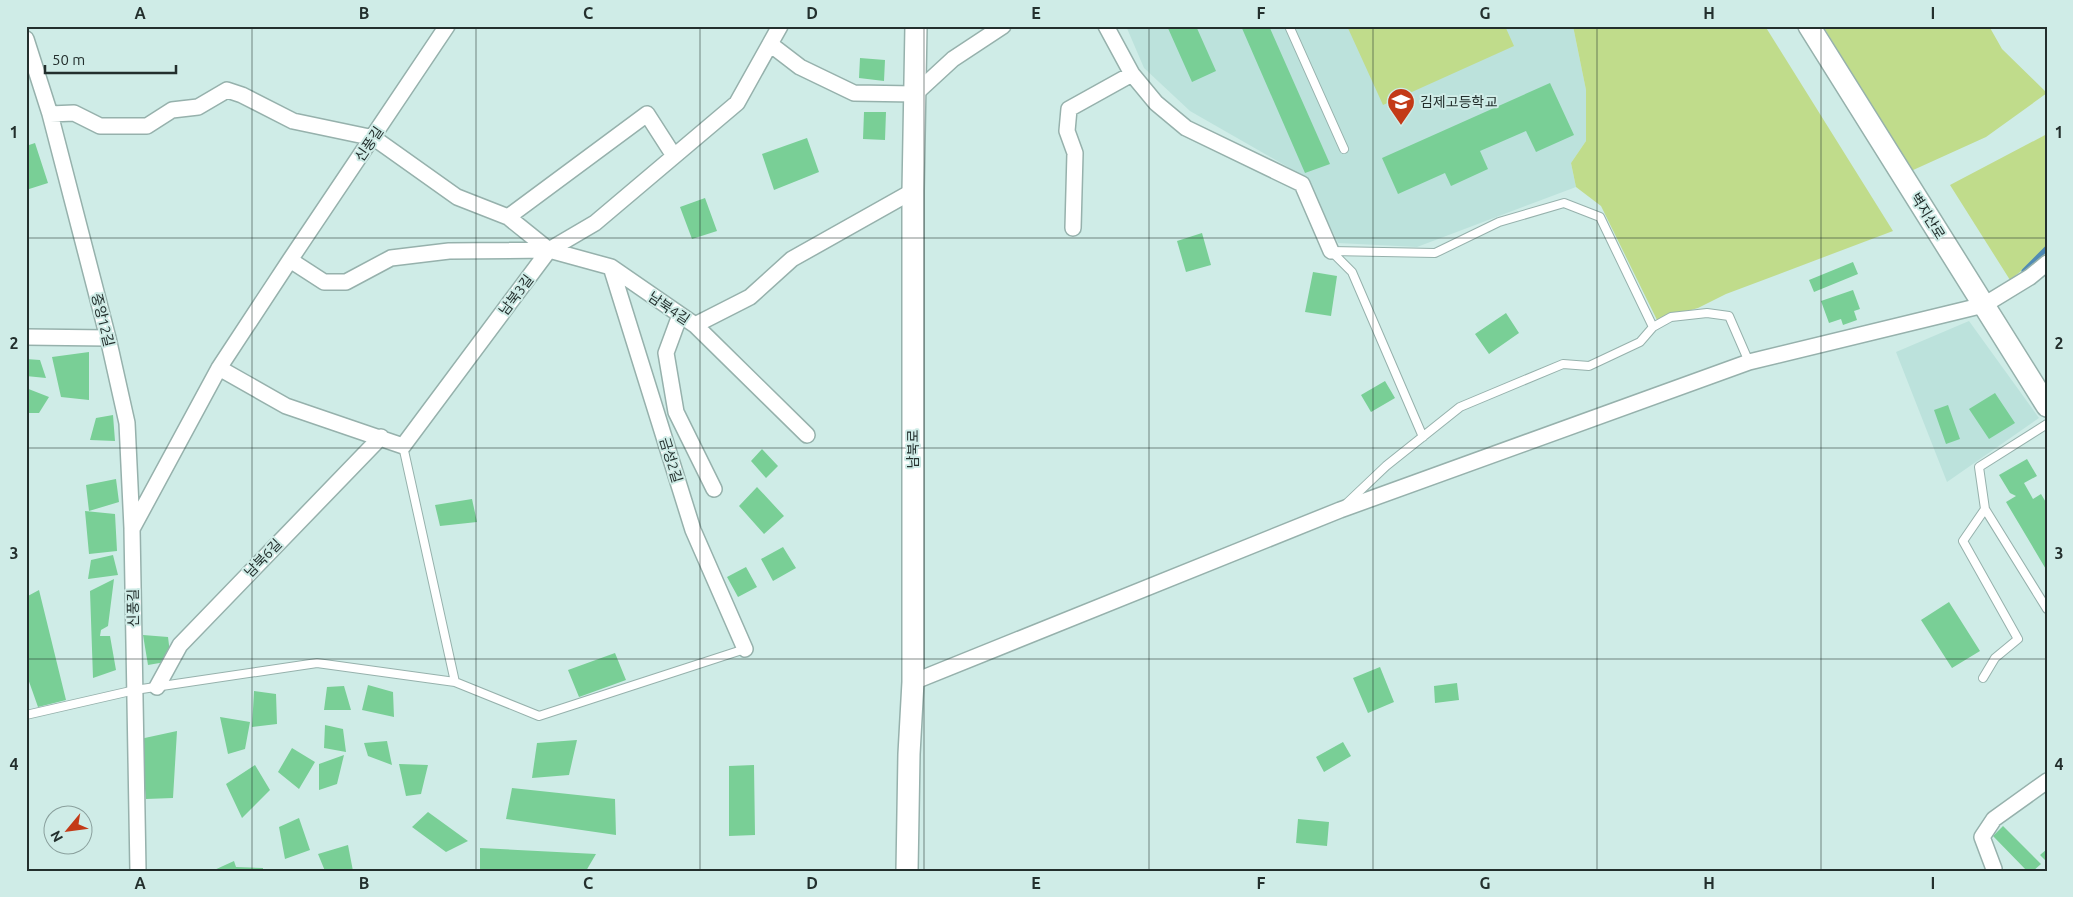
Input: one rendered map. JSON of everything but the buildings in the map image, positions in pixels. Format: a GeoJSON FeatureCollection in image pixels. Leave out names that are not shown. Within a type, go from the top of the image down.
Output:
{"type":"FeatureCollection","features":[{"type":"Feature","properties":{"kind":"main road","name":"남북로"},"geometry":{"type":"LineString","coordinates":[[908,871],[909,754],[913,682],[912,191],[916,94],[916,26]]}},
{"type":"Feature","properties":{"kind":"main road","name":"벽지산로"},"geometry":{"type":"LineString","coordinates":[[1809,26],[2047,406]]}},
{"type":"Feature","properties":{"kind":"street","name":"신풍길"},"geometry":{"type":"LineString","coordinates":[[138,871],[132,529],[220,368],[447,26]]}},
{"type":"Feature","properties":{"kind":"street"},"geometry":{"type":"LineString","coordinates":[[770,44],[800,67],[854,92],[916,94],[953,59],[1004,26]]}},
{"type":"Feature","properties":{"kind":"street"},"geometry":{"type":"LineString","coordinates":[[1106,26],[1132,74],[1156,103],[1186,128],[1302,184],[1331,251]]}},
{"type":"Feature","properties":{"kind":"street","name":"남북3길"},"geometry":{"type":"LineString","coordinates":[[403,446],[549,250],[595,223],[737,103],[778,27]]}},
{"type":"Feature","properties":{"kind":"street","name":"중앙12길"},"geometry":{"type":"LineString","coordinates":[[26,39],[50,114],[108,338],[127,423],[132,529]]}},
{"type":"Feature","properties":{"kind":"street"},"geometry":{"type":"LineString","coordinates":[[1073,228],[1075,153],[1067,131],[1069,109],[1132,74]]}},
{"type":"Feature","properties":{"kind":"street"},"geometry":{"type":"LineString","coordinates":[[50,114],[74,113],[100,126],[147,126],[172,110],[198,108],[227,90],[242,95],[293,121],[374,138]]}},
{"type":"Feature","properties":{"kind":"street"},"geometry":{"type":"LineString","coordinates":[[508,217],[647,114],[674,156]]}},
{"type":"Feature","properties":{"kind":"street","name":"남북4길"},"geometry":{"type":"LineString","coordinates":[[374,138],[457,196],[508,217],[549,250],[611,267],[695,325],[807,435]]}},
{"type":"Feature","properties":{"kind":"street"},"geometry":{"type":"LineString","coordinates":[[695,325],[750,297],[792,259],[912,191]]}},
{"type":"Feature","properties":{"kind":"street"},"geometry":{"type":"LineString","coordinates":[[290,260],[324,282],[346,282],[391,258],[449,251],[549,250]]}},
{"type":"Feature","properties":{"kind":"street"},"geometry":{"type":"LineString","coordinates":[[913,682],[1340,510],[1749,362],[1984,305],[2030,277],[2047,263]]}},
{"type":"Feature","properties":{"kind":"street","name":"금성2길"},"geometry":{"type":"LineString","coordinates":[[611,267],[693,530],[745,649]]}},
{"type":"Feature","properties":{"kind":"street"},"geometry":{"type":"LineString","coordinates":[[680,315],[666,353],[676,412],[714,489]]}},
{"type":"Feature","properties":{"kind":"street"},"geometry":{"type":"LineString","coordinates":[[26,337],[108,338]]}},
{"type":"Feature","properties":{"kind":"street"},"geometry":{"type":"LineString","coordinates":[[220,368],[286,406],[403,446]]}},
{"type":"Feature","properties":{"kind":"street","name":"남북6길"},"geometry":{"type":"LineString","coordinates":[[157,687],[180,644],[380,437]]}},
{"type":"Feature","properties":{"kind":"street"},"geometry":{"type":"LineString","coordinates":[[1993,871],[1994,869],[1982,837],[1994,819],[2047,780]]}},
{"type":"Feature","properties":{"kind":"lane"},"geometry":{"type":"LineString","coordinates":[[1289,26],[1344,149]]}},
{"type":"Feature","properties":{"kind":"lane"},"geometry":{"type":"LineString","coordinates":[[1331,251],[1435,253],[1500,222],[1564,204],[1600,217],[1653,327]]}},
{"type":"Feature","properties":{"kind":"lane"},"geometry":{"type":"LineString","coordinates":[[1331,251],[1352,272],[1423,437]]}},
{"type":"Feature","properties":{"kind":"lane"},"geometry":{"type":"LineString","coordinates":[[1340,510],[1386,466],[1460,407],[1563,364],[1589,366],[1640,342],[1653,327],[1671,317],[1707,313],[1729,316],[1749,362]]}},
{"type":"Feature","properties":{"kind":"lane"},"geometry":{"type":"LineString","coordinates":[[2047,424],[1979,466],[1986,509],[2047,609]]}},
{"type":"Feature","properties":{"kind":"lane"},"geometry":{"type":"LineString","coordinates":[[403,446],[456,682]]}},
{"type":"Feature","properties":{"kind":"lane"},"geometry":{"type":"LineString","coordinates":[[1983,678],[1995,658],[2018,639],[1963,540],[1986,509]]}},
{"type":"Feature","properties":{"kind":"lane"},"geometry":{"type":"LineString","coordinates":[[26,716],[135,690],[317,663],[456,682],[539,716],[745,649]]}},
{"type":"Feature","properties":{"kind":"shaded area","name":"김제고등학교"},"geometry":{"type":"Polygon","coordinates":[[[1126,26],[1573,26],[1586,90],[1586,141],[1571,163],[1576,187],[1417,247],[1338,243],[1307,178],[1190,111],[1144,68],[1126,26]]]}},
{"type":"Feature","properties":{"kind":"shaded area"},"geometry":{"type":"Polygon","coordinates":[[[1969,321],[2039,418],[1947,482],[1896,352],[1969,321]]]}},
{"type":"Feature","properties":{"kind":"green space"},"geometry":{"type":"Polygon","coordinates":[[[1347,26],[1505,26],[1514,46],[1383,105],[1347,26]]]}},
{"type":"Feature","properties":{"kind":"green space"},"geometry":{"type":"Polygon","coordinates":[[[1573,26],[1765,26],[1893,231],[1726,294],[1698,308],[1657,320],[1601,206],[1576,187],[1571,163],[1586,141],[1586,90],[1573,26]]]}},
{"type":"Feature","properties":{"kind":"green space"},"geometry":{"type":"Polygon","coordinates":[[[1823,26],[1989,26],[2002,49],[2047,93],[1986,137],[1911,171],[1823,26]]]}},
{"type":"Feature","properties":{"kind":"green space"},"geometry":{"type":"Polygon","coordinates":[[[2047,134],[2047,250],[2010,280],[1950,185],[2047,134]]]}},
{"type":"Feature","properties":{"kind":"waterway"},"geometry":{"type":"LineString","coordinates":[[2024,271],[2047,248]]}},
{"type":"Feature","properties":{"kind":"place","name":"김제고등학교"},"geometry":{"type":"Point","coordinates":[1401,126]}}]}
